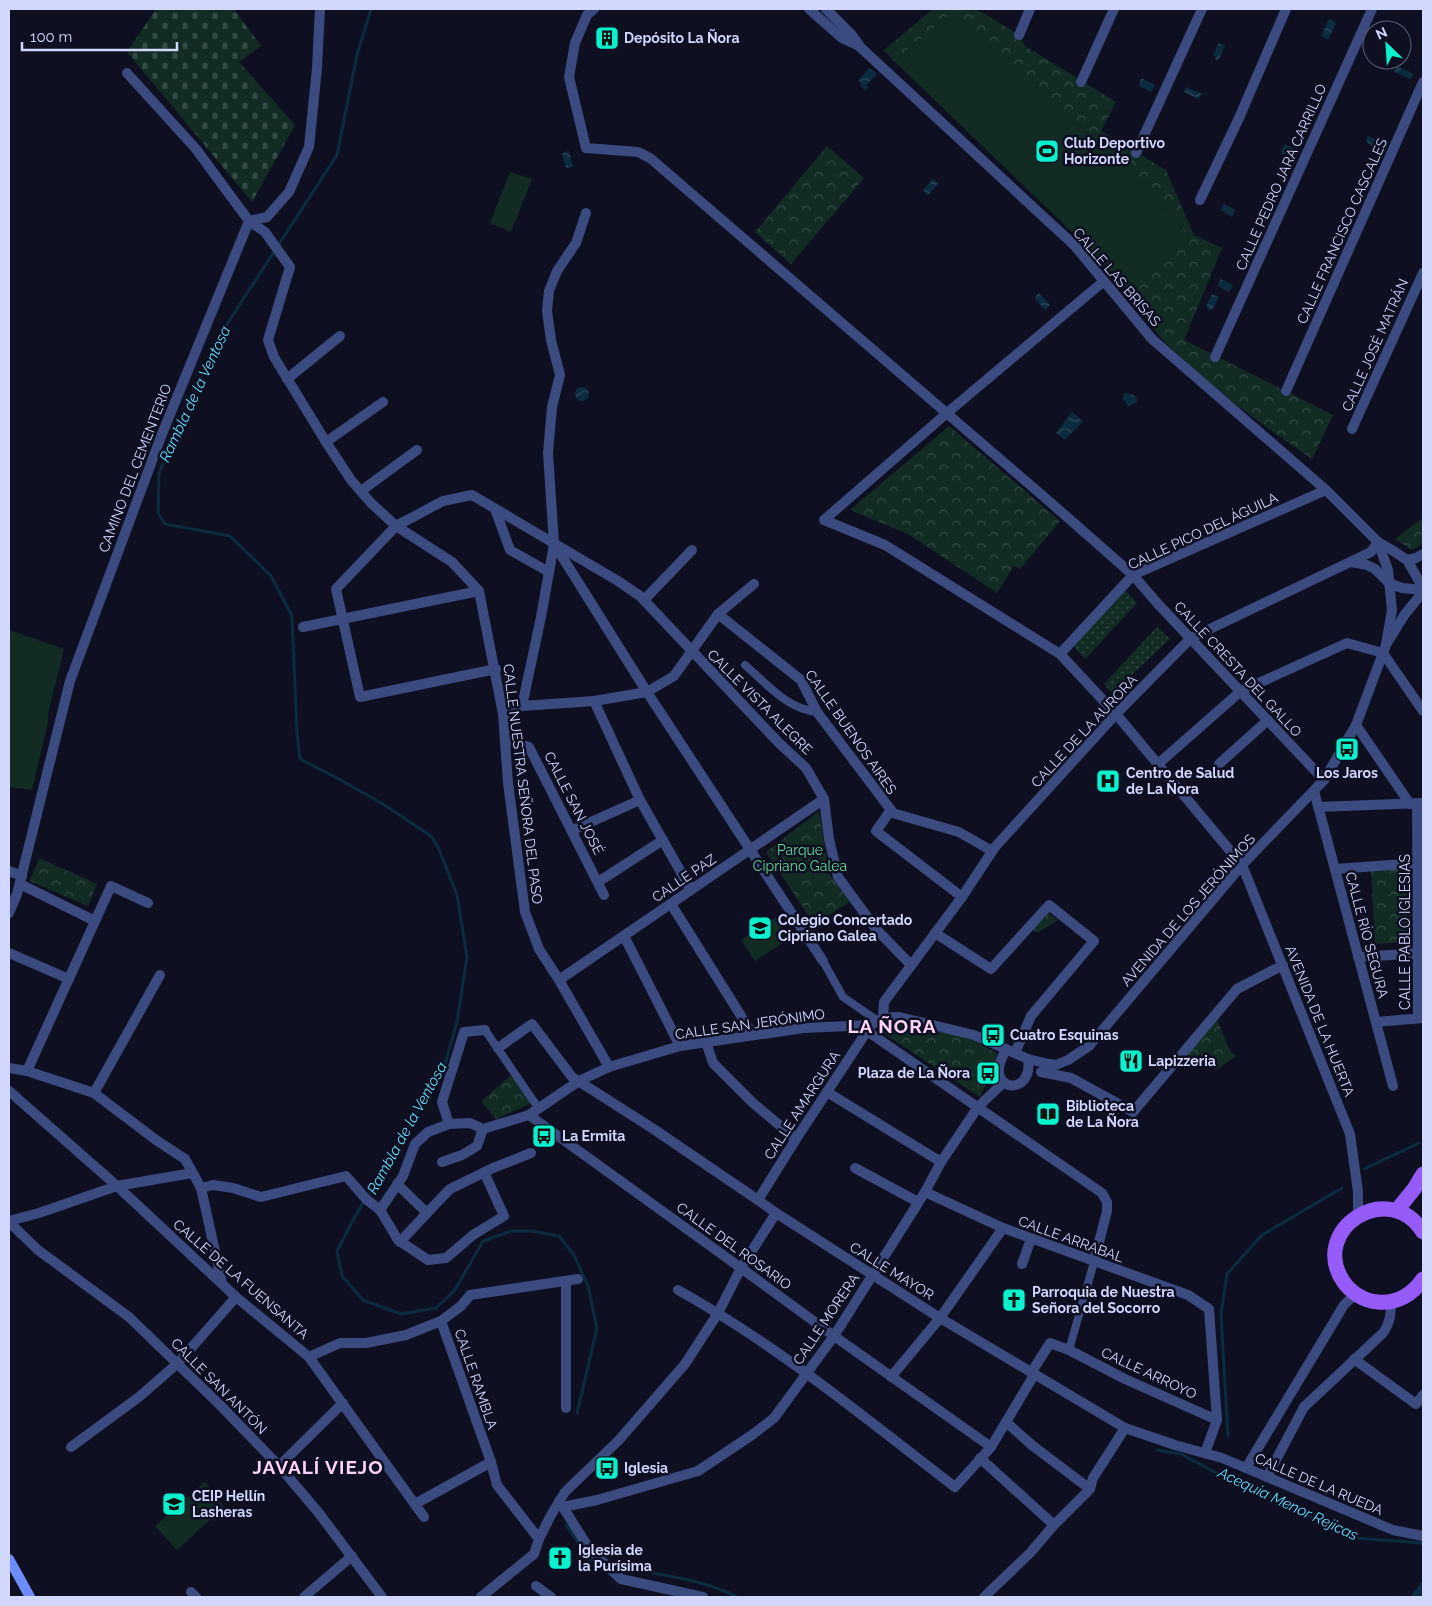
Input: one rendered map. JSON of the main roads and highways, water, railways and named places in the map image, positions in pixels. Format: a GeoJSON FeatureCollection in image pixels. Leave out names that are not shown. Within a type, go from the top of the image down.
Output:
{"type":"FeatureCollection","features":[{"type":"Feature","properties":{"kind":"main road"},"geometry":{"type":"LineString","coordinates":[[1396,1210],[1414,1189],[1423,1174]]}},
{"type":"Feature","properties":{"kind":"main road"},"geometry":{"type":"LineString","coordinates":[[1422,1224],[1396,1210],[1379,1208],[1364,1213],[1344,1229],[1339,1237],[1335,1256],[1339,1274],[1350,1289],[1357,1295],[1372,1301],[1391,1302],[1417,1294],[1423,1279]]}},
{"type":"Feature","properties":{"kind":"main road"},"geometry":{"type":"LineString","coordinates":[[9,1559],[30,1597]]}},
{"type":"Feature","properties":{"kind":"water"},"geometry":{"type":"Polygon","coordinates":[[[1329,19],[1336,23],[1328,40],[1321,36],[1329,19]]]}},
{"type":"Feature","properties":{"kind":"water"},"geometry":{"type":"Polygon","coordinates":[[[1219,43],[1225,46],[1218,61],[1213,55],[1219,43]]]}},
{"type":"Feature","properties":{"kind":"water"},"geometry":{"type":"Polygon","coordinates":[[[869,68],[877,74],[866,85],[868,87],[865,90],[858,81],[869,68]]]}},
{"type":"Feature","properties":{"kind":"water"},"geometry":{"type":"Polygon","coordinates":[[[1395,70],[1406,70],[1414,74],[1410,79],[1394,72],[1395,70]]]}},
{"type":"Feature","properties":{"kind":"water"},"geometry":{"type":"Polygon","coordinates":[[[1141,78],[1155,85],[1151,92],[1139,86],[1141,78]]]}},
{"type":"Feature","properties":{"kind":"water"},"geometry":{"type":"Polygon","coordinates":[[[1186,87],[1202,94],[1199,99],[1184,92],[1186,87]]]}},
{"type":"Feature","properties":{"kind":"water"},"geometry":{"type":"Polygon","coordinates":[[[1368,136],[1381,142],[1381,144],[1374,147],[1366,140],[1368,136]]]}},
{"type":"Feature","properties":{"kind":"water"},"geometry":{"type":"Polygon","coordinates":[[[1285,144],[1295,151],[1291,156],[1282,154],[1281,151],[1285,144]]]}},
{"type":"Feature","properties":{"kind":"water"},"geometry":{"type":"Polygon","coordinates":[[[569,151],[573,167],[566,168],[562,153],[569,151]]]}},
{"type":"Feature","properties":{"kind":"water"},"geometry":{"type":"Polygon","coordinates":[[[933,179],[938,184],[928,195],[923,190],[933,179]]]}},
{"type":"Feature","properties":{"kind":"water"},"geometry":{"type":"Polygon","coordinates":[[[1224,204],[1235,210],[1232,217],[1221,210],[1224,204]]]}},
{"type":"Feature","properties":{"kind":"water"},"geometry":{"type":"Polygon","coordinates":[[[1221,279],[1233,285],[1229,292],[1217,286],[1221,279]]]}},
{"type":"Feature","properties":{"kind":"water"},"geometry":{"type":"Polygon","coordinates":[[[1038,294],[1050,305],[1045,310],[1035,299],[1038,294]]]}},
{"type":"Feature","properties":{"kind":"water"},"geometry":{"type":"Polygon","coordinates":[[[1212,294],[1219,297],[1213,309],[1209,310],[1206,306],[1212,294]]]}},
{"type":"Feature","properties":{"kind":"water"},"geometry":{"type":"Polygon","coordinates":[[[579,387],[585,387],[589,394],[585,401],[579,401],[575,397],[575,391],[579,387]]]}},
{"type":"Feature","properties":{"kind":"water"},"geometry":{"type":"Polygon","coordinates":[[[1125,393],[1137,398],[1137,402],[1129,406],[1123,399],[1123,394],[1125,393]]]}},
{"type":"Feature","properties":{"kind":"water"},"geometry":{"type":"Polygon","coordinates":[[[1072,412],[1083,421],[1065,440],[1056,433],[1072,412]]]}},
{"type":"Feature","properties":{"kind":"waterway","name":"Rambla de la Ventosa"},"geometry":{"type":"LineString","coordinates":[[371,9],[357,55],[337,155],[220,335],[159,473],[158,513],[165,524],[230,536],[271,576],[292,616],[297,734],[300,759],[383,804],[431,836],[438,847],[457,895],[467,957],[457,1022],[445,1064],[352,1222],[337,1251],[342,1276],[363,1300],[401,1314],[436,1308],[455,1290],[483,1241],[511,1231],[531,1231],[559,1236],[574,1255],[588,1286],[597,1328],[577,1413]]}},
{"type":"Feature","properties":{"kind":"waterway"},"geometry":{"type":"LineString","coordinates":[[1364,1169],[1419,1143]]}},
{"type":"Feature","properties":{"kind":"waterway"},"geometry":{"type":"LineString","coordinates":[[1228,1436],[1221,1314],[1227,1274],[1262,1235],[1342,1188]]}},
{"type":"Feature","properties":{"kind":"waterway","name":"Acequia Menor Rejicas"},"geometry":{"type":"LineString","coordinates":[[1157,1450],[1181,1454],[1224,1477],[1355,1538],[1423,1543]]}},
{"type":"Feature","properties":{"kind":"waterway","name":"Rambla de la Ventosa"},"geometry":{"type":"LineString","coordinates":[[566,1525],[589,1559],[596,1562]]}},
{"type":"Feature","properties":{"kind":"waterway","name":"Rambla de la Ventosa"},"geometry":{"type":"LineString","coordinates":[[614,1566],[693,1581],[737,1597]]}},
{"type":"Feature","properties":{"kind":"waterway"},"geometry":{"type":"LineString","coordinates":[[1412,1597],[1423,1583]]}},
{"type":"Feature","properties":{"kind":"waterway"},"geometry":{"type":"LineString","coordinates":[[1415,1597],[1423,1587]]}},
{"type":"Feature","properties":{"kind":"waterway"},"geometry":{"type":"LineString","coordinates":[[1419,1597],[1423,1592]]}},
{"type":"Feature","properties":{"kind":"place","name":"Depósito La Ñora"},"geometry":{"type":"Point","coordinates":[607,38]}},
{"type":"Feature","properties":{"kind":"place","name":"Club Deportivo Horizonte"},"geometry":{"type":"Point","coordinates":[1047,151]}},
{"type":"Feature","properties":{"kind":"place","name":"Los Jaros"},"geometry":{"type":"Point","coordinates":[1347,749]}},
{"type":"Feature","properties":{"kind":"place","name":"Centro de Salud de La Ñora"},"geometry":{"type":"Point","coordinates":[1108,781]}},
{"type":"Feature","properties":{"kind":"place","name":"Colegio Concertado Cipriano Galea"},"geometry":{"type":"Point","coordinates":[760,928]}},
{"type":"Feature","properties":{"kind":"place","name":"Cuatro Esquinas"},"geometry":{"type":"Point","coordinates":[993,1035]}},
{"type":"Feature","properties":{"kind":"place","name":"Lapizzeria"},"geometry":{"type":"Point","coordinates":[1131,1061]}},
{"type":"Feature","properties":{"kind":"place","name":"Plaza de La Ñora"},"geometry":{"type":"Point","coordinates":[988,1073]}},
{"type":"Feature","properties":{"kind":"place","name":"Biblioteca de La Ñora"},"geometry":{"type":"Point","coordinates":[1048,1114]}},
{"type":"Feature","properties":{"kind":"place","name":"La Ermita"},"geometry":{"type":"Point","coordinates":[544,1136]}},
{"type":"Feature","properties":{"kind":"place","name":"Parroquia de Nuestra Señora del Socorro"},"geometry":{"type":"Point","coordinates":[1014,1300]}},
{"type":"Feature","properties":{"kind":"place","name":"Iglesia"},"geometry":{"type":"Point","coordinates":[607,1468]}},
{"type":"Feature","properties":{"kind":"place","name":"CEIP Hellín Lasheras"},"geometry":{"type":"Point","coordinates":[174,1504]}},
{"type":"Feature","properties":{"kind":"place","name":"Iglesia de la Purísima"},"geometry":{"type":"Point","coordinates":[560,1558]}},
{"type":"Feature","properties":{"kind":"district","name":"LA ÑORA"},"geometry":{"type":"Point","coordinates":[892,1026]}},
{"type":"Feature","properties":{"kind":"district","name":"JAVALÍ VIEJO"},"geometry":{"type":"Point","coordinates":[318,1467]}},
{"type":"Feature","properties":{"kind":"park label","name":"Parque Cipriano Galea"},"geometry":{"type":"Point","coordinates":[800,858]}}]}
